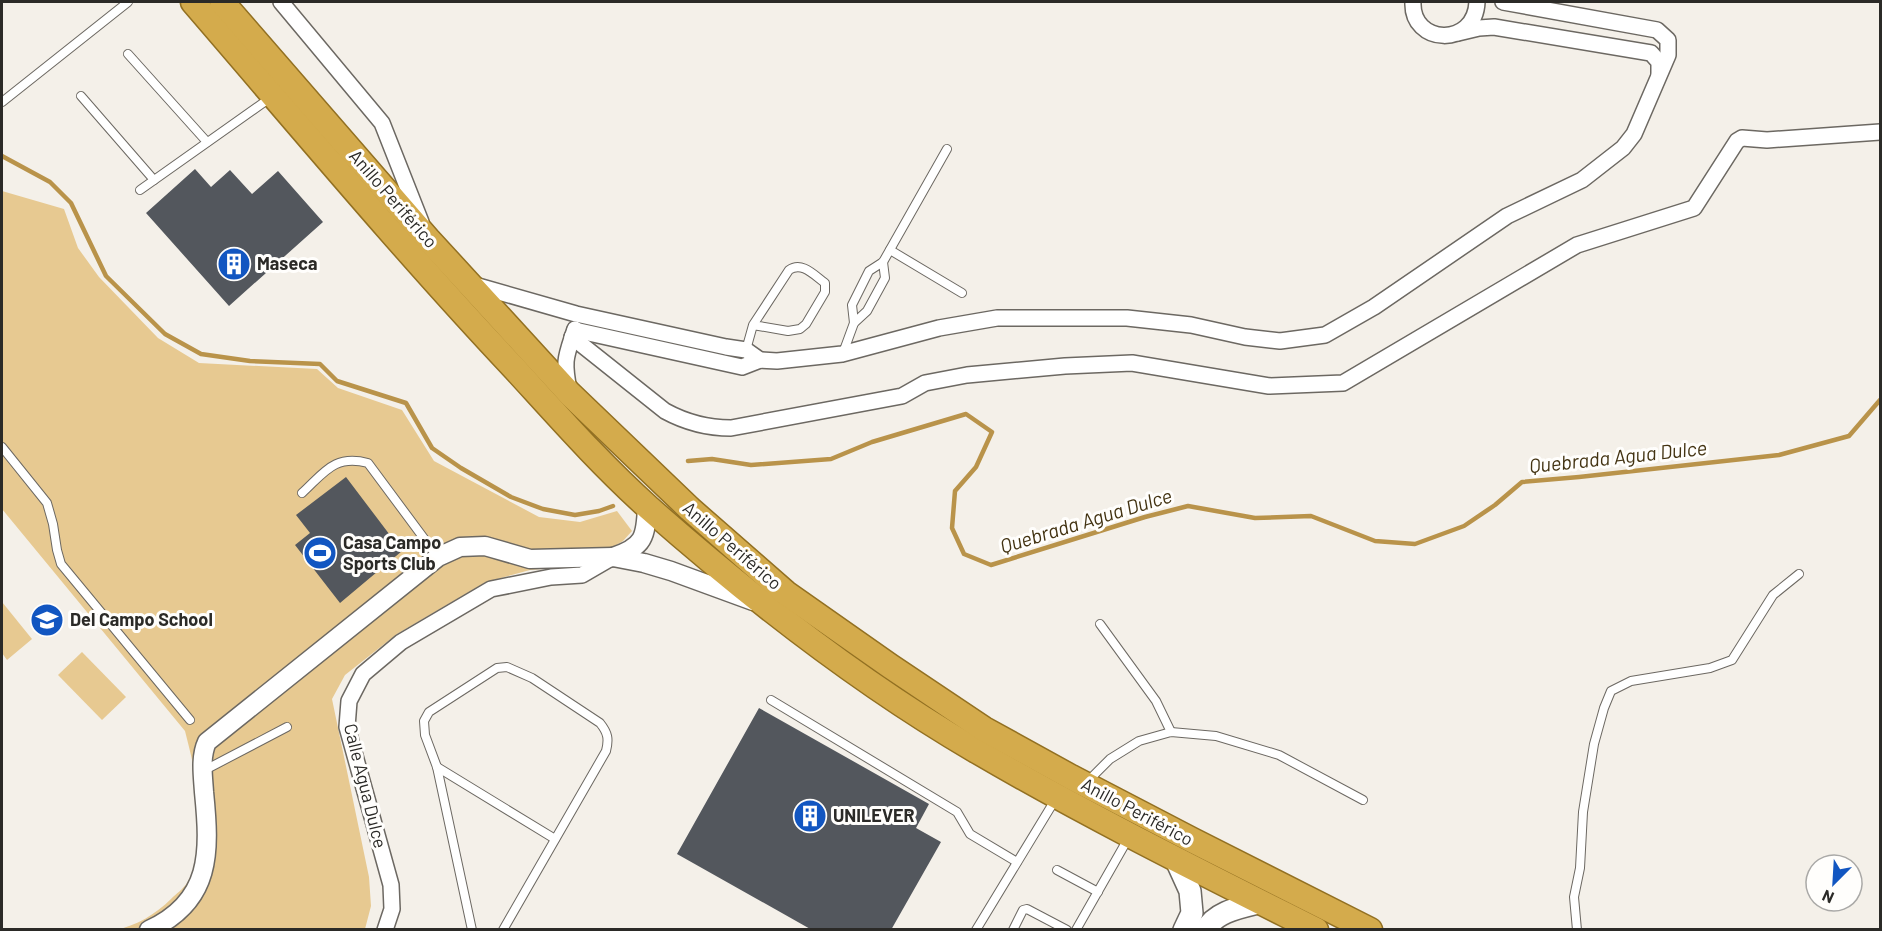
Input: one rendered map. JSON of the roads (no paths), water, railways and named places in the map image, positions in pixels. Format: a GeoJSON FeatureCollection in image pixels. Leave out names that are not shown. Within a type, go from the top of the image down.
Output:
{"type":"FeatureCollection","features":[{"type":"Feature","properties":{"kind":"highway","name":"Anillo Periférico"},"geometry":{"type":"LineString","coordinates":[[193,2],[463,314],[576,435],[646,506],[766,606],[872,685],[973,749],[1130,835],[1316,930]]}},
{"type":"Feature","properties":{"kind":"highway","name":"Anillo Periférico"},"geometry":{"type":"LineString","coordinates":[[222,2],[467,283],[570,394],[690,509],[786,593],[984,729],[1085,784],[1370,930]]}},
{"type":"Feature","properties":{"kind":"main road"},"geometry":{"type":"LineString","coordinates":[[1175,858],[1190,891],[1198,923],[1234,909],[1262,902]]}},
{"type":"Feature","properties":{"kind":"street"},"geometry":{"type":"LineString","coordinates":[[281,2],[382,123],[428,239]]}},
{"type":"Feature","properties":{"kind":"street"},"geometry":{"type":"LineString","coordinates":[[1413,2],[1414,15],[1420,24],[1437,35],[1448,36],[1479,28],[1494,27],[1651,53],[1659,62],[1658,77]]}},
{"type":"Feature","properties":{"kind":"street"},"geometry":{"type":"LineString","coordinates":[[1458,33],[1473,20],[1477,2]]}},
{"type":"Feature","properties":{"kind":"street"},"geometry":{"type":"LineString","coordinates":[[573,334],[742,367],[760,360],[777,361],[842,354],[939,328],[997,318],[1127,318],[1191,325],[1245,337],[1280,341],[1325,335],[1374,307],[1507,216],[1582,180],[1623,148],[1634,134],[1668,55],[1668,40],[1657,30],[1503,2]]}},
{"type":"Feature","properties":{"kind":"street"},"geometry":{"type":"LineString","coordinates":[[573,334],[665,411],[680,419],[712,428],[731,428],[902,396],[925,383],[967,375],[1065,366],[1132,363],[1269,386],[1343,383],[1577,245],[1694,208],[1737,141],[1742,138],[1767,140],[1881,132]]}},
{"type":"Feature","properties":{"kind":"street"},"geometry":{"type":"LineString","coordinates":[[467,283],[576,314],[746,350],[760,360]]}},
{"type":"Feature","properties":{"kind":"street"},"geometry":{"type":"LineString","coordinates":[[570,394],[565,368],[566,351],[573,334],[576,314]]}},
{"type":"Feature","properties":{"kind":"street","name":"Calle Agua Dulce"},"geometry":{"type":"LineString","coordinates":[[385,930],[392,909],[391,885],[347,727],[349,701],[363,674],[401,642],[491,589],[551,577],[582,575],[613,557],[630,552],[643,538],[646,526],[646,506]]}},
{"type":"Feature","properties":{"kind":"street"},"geometry":{"type":"LineString","coordinates":[[149,930],[166,922],[189,900],[200,881],[207,856],[208,835],[203,771],[204,750],[207,742],[438,557],[460,547],[485,546],[530,559],[613,557],[671,571],[766,606]]}},
{"type":"Feature","properties":{"kind":"lane"},"geometry":{"type":"LineString","coordinates":[[2,102],[128,2]]}},
{"type":"Feature","properties":{"kind":"lane"},"geometry":{"type":"LineString","coordinates":[[128,54],[207,142]]}},
{"type":"Feature","properties":{"kind":"lane"},"geometry":{"type":"LineString","coordinates":[[140,190],[273,95]]}},
{"type":"Feature","properties":{"kind":"lane"},"geometry":{"type":"LineString","coordinates":[[81,96],[154,180]]}},
{"type":"Feature","properties":{"kind":"lane"},"geometry":{"type":"LineString","coordinates":[[854,323],[852,304],[869,271],[883,262],[947,149]]}},
{"type":"Feature","properties":{"kind":"lane"},"geometry":{"type":"LineString","coordinates":[[890,250],[962,293]]}},
{"type":"Feature","properties":{"kind":"lane"},"geometry":{"type":"LineString","coordinates":[[842,354],[854,323],[867,311],[885,278],[883,262]]}},
{"type":"Feature","properties":{"kind":"lane"},"geometry":{"type":"LineString","coordinates":[[746,350],[753,325],[789,270],[794,266],[800,266],[825,283],[825,292],[806,324],[800,329],[788,331],[753,325]]}},
{"type":"Feature","properties":{"kind":"lane"},"geometry":{"type":"LineString","coordinates":[[2,447],[47,503],[61,564],[190,720]]}},
{"type":"Feature","properties":{"kind":"lane"},"geometry":{"type":"LineString","coordinates":[[302,493],[334,464],[342,460],[356,459],[368,463],[438,557]]}},
{"type":"Feature","properties":{"kind":"lane"},"geometry":{"type":"LineString","coordinates":[[1577,930],[1574,897],[1580,868],[1583,812],[1594,744],[1611,691],[1631,681],[1710,668],[1732,660],[1773,595],[1799,574]]}},
{"type":"Feature","properties":{"kind":"lane"},"geometry":{"type":"LineString","coordinates":[[1100,624],[1156,701],[1171,732]]}},
{"type":"Feature","properties":{"kind":"lane"},"geometry":{"type":"LineString","coordinates":[[472,930],[437,767],[425,735],[424,721],[429,712],[497,668],[507,667],[532,678],[600,723],[606,731],[608,740],[606,751],[502,930]]}},
{"type":"Feature","properties":{"kind":"lane"},"geometry":{"type":"LineString","coordinates":[[771,700],[957,812],[970,834],[1017,862]]}},
{"type":"Feature","properties":{"kind":"lane"},"geometry":{"type":"LineString","coordinates":[[203,771],[287,727]]}},
{"type":"Feature","properties":{"kind":"lane"},"geometry":{"type":"LineString","coordinates":[[1085,784],[1110,759],[1139,741],[1171,732],[1216,736],[1279,755],[1363,800]]}},
{"type":"Feature","properties":{"kind":"lane"},"geometry":{"type":"LineString","coordinates":[[437,767],[555,839]]}},
{"type":"Feature","properties":{"kind":"lane"},"geometry":{"type":"LineString","coordinates":[[976,930],[1057,796]]}},
{"type":"Feature","properties":{"kind":"lane"},"geometry":{"type":"LineString","coordinates":[[1076,930],[1130,835]]}},
{"type":"Feature","properties":{"kind":"lane"},"geometry":{"type":"LineString","coordinates":[[1057,870],[1098,892]]}},
{"type":"Feature","properties":{"kind":"lane"},"geometry":{"type":"LineString","coordinates":[[1013,930],[1023,910],[1027,909],[1067,930]]}},
{"type":"Feature","properties":{"kind":"waterway","name":"Quebrada Agua Dulce"},"geometry":{"type":"LineString","coordinates":[[2,156],[50,182],[71,203],[106,276],[165,334],[201,354],[250,361],[320,364],[337,381],[406,403],[432,448],[511,497],[543,509],[575,515],[613,506]]}},
{"type":"Feature","properties":{"kind":"waterway","name":"Quebrada Agua Dulce"},"geometry":{"type":"LineString","coordinates":[[688,461],[712,459],[751,465],[831,459],[872,442],[966,414],[992,432],[976,467],[955,491],[952,528],[964,554],[991,565],[1188,506],[1255,518],[1311,516],[1375,541],[1415,544],[1464,526],[1495,505],[1522,482],[1779,455],[1849,436],[1880,400]]}},
{"type":"Feature","properties":{"kind":"place","name":"Maseca"},"geometry":{"type":"Point","coordinates":[234,264]}},
{"type":"Feature","properties":{"kind":"place","name":"Casa Campo Sports Club"},"geometry":{"type":"Point","coordinates":[320,553]}},
{"type":"Feature","properties":{"kind":"place","name":"Del Campo School"},"geometry":{"type":"Point","coordinates":[47,620]}},
{"type":"Feature","properties":{"kind":"place","name":"UNILEVER"},"geometry":{"type":"Point","coordinates":[810,816]}}]}
